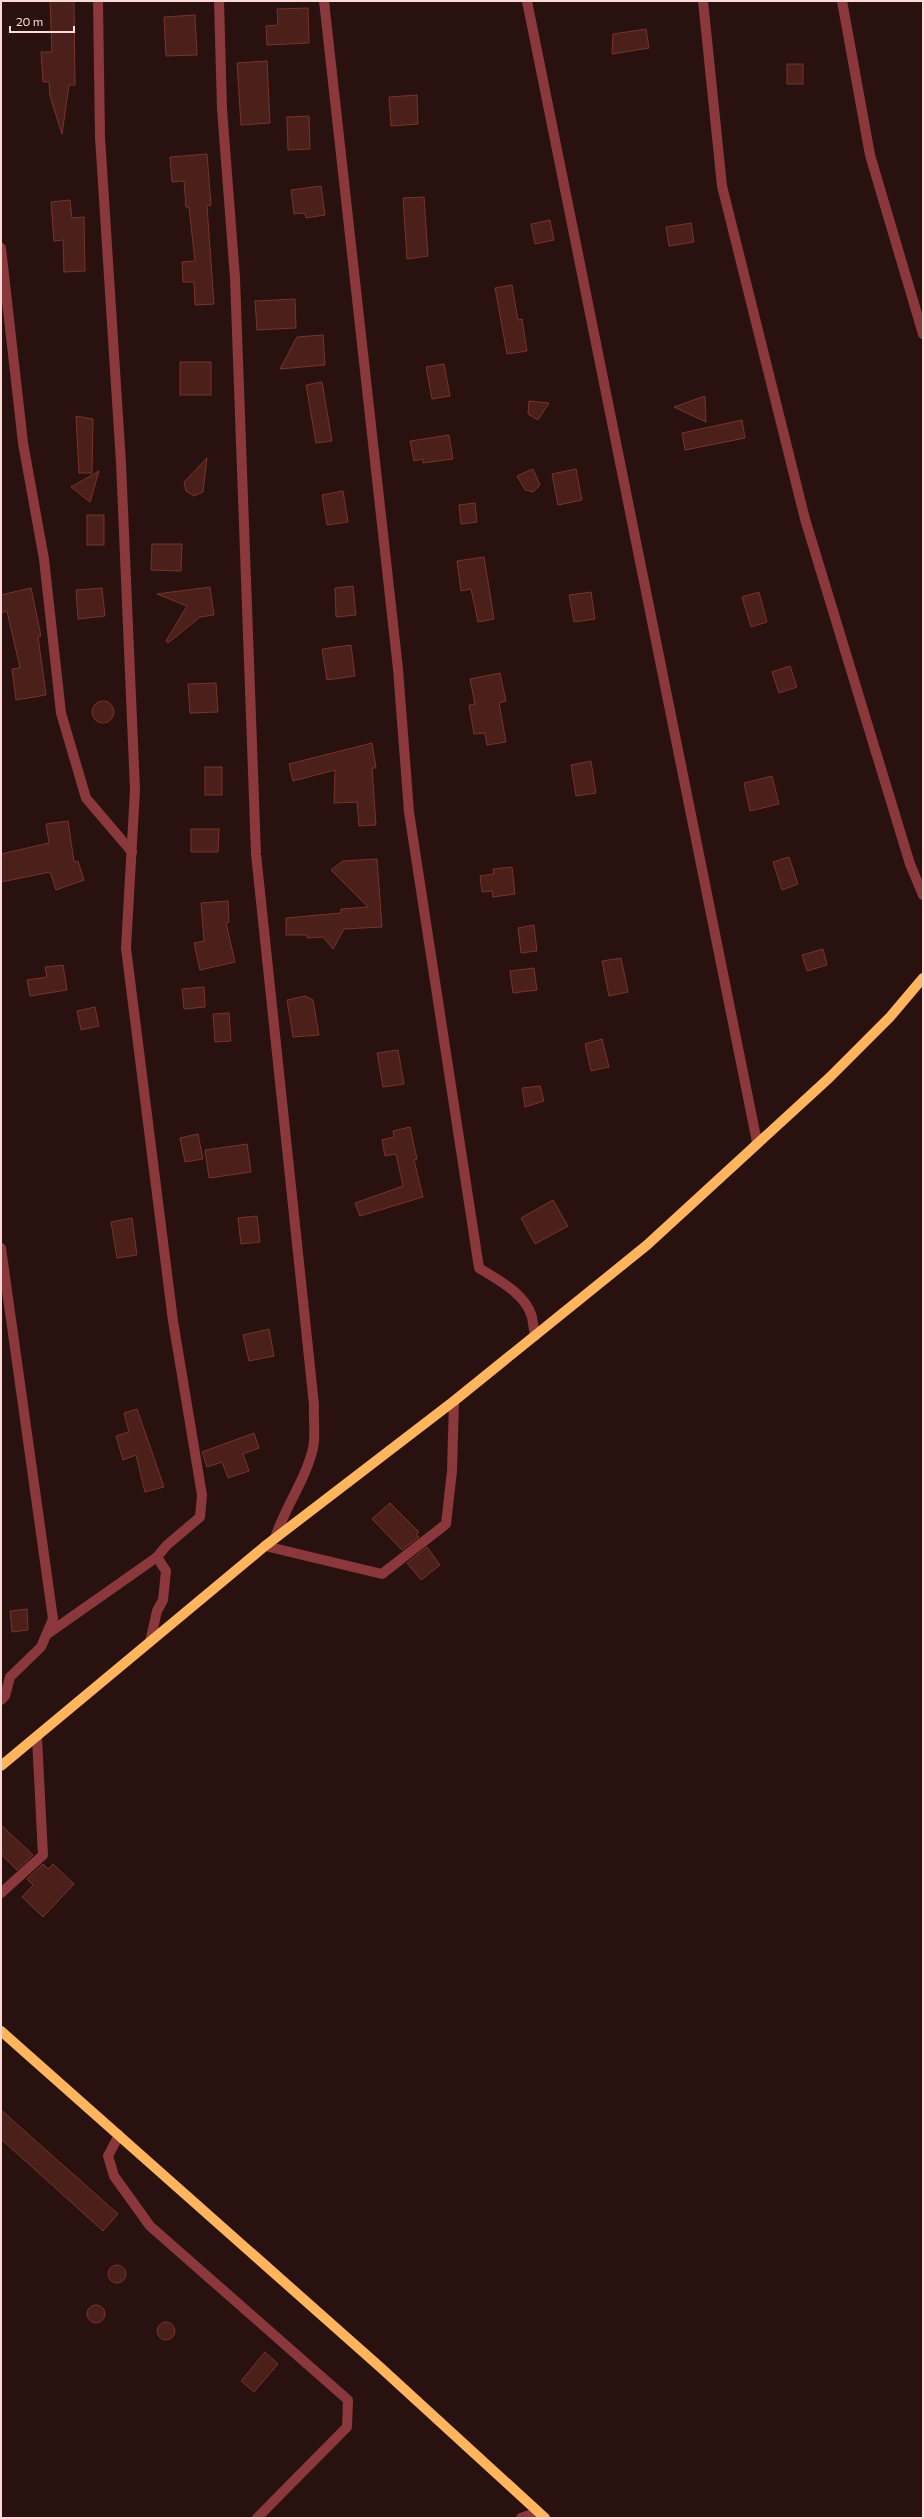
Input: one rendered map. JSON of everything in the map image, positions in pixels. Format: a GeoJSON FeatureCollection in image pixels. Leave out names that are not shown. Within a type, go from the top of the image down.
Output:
{"type":"FeatureCollection","features":[{"type":"Feature","properties":{"kind":"main road"},"geometry":{"type":"LineString","coordinates":[[1,1766],[37,1738],[274,1538],[454,1402],[647,1245],[829,1078],[890,1017],[923,978]]}},
{"type":"Feature","properties":{"kind":"main road"},"geometry":{"type":"LineString","coordinates":[[1,2031],[374,2362],[542,2515]]}},
{"type":"Feature","properties":{"kind":"street"},"geometry":{"type":"LineString","coordinates":[[46,1635],[156,1558],[167,1545],[200,1517],[202,1495],[173,1321],[126,948],[135,774],[122,463],[100,137],[98,1]]}},
{"type":"Feature","properties":{"kind":"street"},"geometry":{"type":"LineString","coordinates":[[219,1],[222,109],[235,278],[256,854],[314,1405],[313,1446],[301,1481],[283,1515],[274,1538]]}},
{"type":"Feature","properties":{"kind":"street"},"geometry":{"type":"LineString","coordinates":[[324,1],[398,669],[409,812],[479,1268],[505,1283],[525,1304],[532,1316],[535,1336]]}},
{"type":"Feature","properties":{"kind":"street"},"geometry":{"type":"LineString","coordinates":[[527,1],[758,1142]]}},
{"type":"Feature","properties":{"kind":"street"},"geometry":{"type":"LineString","coordinates":[[703,1],[722,186],[804,519],[910,864],[923,895]]}},
{"type":"Feature","properties":{"kind":"street"},"geometry":{"type":"LineString","coordinates":[[842,1],[870,155],[923,334]]}},
{"type":"Feature","properties":{"kind":"street"},"geometry":{"type":"LineString","coordinates":[[1,248],[23,443],[44,559],[61,713],[86,798],[132,852]]}},
{"type":"Feature","properties":{"kind":"street"},"geometry":{"type":"LineString","coordinates":[[1,1248],[53,1619],[41,1647],[10,1677],[5,1696],[1,1700]]}},
{"type":"Feature","properties":{"kind":"street"},"geometry":{"type":"LineString","coordinates":[[265,1546],[382,1574],[446,1524],[452,1471],[454,1402]]}},
{"type":"Feature","properties":{"kind":"street"},"geometry":{"type":"LineString","coordinates":[[150,1642],[157,1611],[162,1600],[166,1571],[156,1558]]}},
{"type":"Feature","properties":{"kind":"street"},"geometry":{"type":"LineString","coordinates":[[1,1893],[43,1855],[37,1738]]}},
{"type":"Feature","properties":{"kind":"street"},"geometry":{"type":"LineString","coordinates":[[119,2135],[108,2156],[114,2176],[150,2226],[348,2400],[349,2412],[347,2427],[257,2518]]}},
{"type":"Feature","properties":{"kind":"street"},"geometry":{"type":"LineString","coordinates":[[521,2518],[542,2515]]}},
{"type":"Feature","properties":{"kind":"building"},"geometry":{"type":"Polygon","coordinates":[[[50,1],[74,1],[75,85],[69,85],[62,134],[50,96],[49,82],[43,82],[41,52],[52,52],[50,1]]]}},
{"type":"Feature","properties":{"kind":"building"},"geometry":{"type":"Polygon","coordinates":[[[308,8],[309,43],[267,45],[266,26],[278,25],[277,9],[308,8]]]}},
{"type":"Feature","properties":{"kind":"building"},"geometry":{"type":"Polygon","coordinates":[[[195,15],[197,55],[166,56],[164,17],[195,15]]]}},
{"type":"Feature","properties":{"kind":"building"},"geometry":{"type":"Polygon","coordinates":[[[646,29],[649,48],[612,54],[613,34],[646,29]]]}},
{"type":"Feature","properties":{"kind":"building"},"geometry":{"type":"Polygon","coordinates":[[[267,61],[270,123],[241,125],[237,63],[267,61]]]}},
{"type":"Feature","properties":{"kind":"building"},"geometry":{"type":"Polygon","coordinates":[[[787,64],[803,64],[803,84],[787,84],[787,64]]]}},
{"type":"Feature","properties":{"kind":"building"},"geometry":{"type":"Polygon","coordinates":[[[417,95],[418,124],[391,126],[389,97],[417,95]]]}},
{"type":"Feature","properties":{"kind":"building"},"geometry":{"type":"Polygon","coordinates":[[[309,116],[310,149],[288,150],[287,117],[309,116]]]}},
{"type":"Feature","properties":{"kind":"building"},"geometry":{"type":"Polygon","coordinates":[[[207,154],[211,205],[207,206],[214,304],[195,305],[194,282],[183,282],[182,262],[195,261],[189,207],[186,207],[184,181],[172,182],[170,157],[207,154]]]}},
{"type":"Feature","properties":{"kind":"building"},"geometry":{"type":"Polygon","coordinates":[[[321,186],[325,215],[306,218],[305,213],[294,214],[291,190],[321,186]]]}},
{"type":"Feature","properties":{"kind":"building"},"geometry":{"type":"Polygon","coordinates":[[[424,197],[428,256],[407,259],[403,198],[424,197]]]}},
{"type":"Feature","properties":{"kind":"building"},"geometry":{"type":"Polygon","coordinates":[[[70,200],[72,218],[84,217],[85,271],[64,272],[63,240],[54,241],[51,202],[70,200]]]}},
{"type":"Feature","properties":{"kind":"building"},"geometry":{"type":"Polygon","coordinates":[[[550,220],[554,240],[535,244],[531,224],[550,220]]]}},
{"type":"Feature","properties":{"kind":"building"},"geometry":{"type":"Polygon","coordinates":[[[691,223],[694,242],[669,246],[666,227],[691,223]]]}},
{"type":"Feature","properties":{"kind":"building"},"geometry":{"type":"Polygon","coordinates":[[[512,285],[518,320],[522,319],[527,351],[507,354],[495,288],[512,285]]]}},
{"type":"Feature","properties":{"kind":"building"},"geometry":{"type":"Polygon","coordinates":[[[295,299],[296,328],[257,330],[255,301],[295,299]]]}},
{"type":"Feature","properties":{"kind":"building"},"geometry":{"type":"Polygon","coordinates":[[[323,335],[325,365],[280,369],[297,337],[323,335]]]}},
{"type":"Feature","properties":{"kind":"building"},"geometry":{"type":"Polygon","coordinates":[[[180,362],[211,362],[211,395],[180,395],[180,362]]]}},
{"type":"Feature","properties":{"kind":"building"},"geometry":{"type":"Polygon","coordinates":[[[444,364],[450,396],[432,399],[426,367],[444,364]]]}},
{"type":"Feature","properties":{"kind":"building"},"geometry":{"type":"Polygon","coordinates":[[[322,382],[332,441],[316,443],[306,385],[322,382]]]}},
{"type":"Feature","properties":{"kind":"building"},"geometry":{"type":"Polygon","coordinates":[[[705,396],[706,422],[674,407],[705,396]]]}},
{"type":"Feature","properties":{"kind":"building"},"geometry":{"type":"Polygon","coordinates":[[[529,401],[549,403],[538,420],[528,414],[529,401]]]}},
{"type":"Feature","properties":{"kind":"building"},"geometry":{"type":"Polygon","coordinates":[[[76,416],[93,419],[92,473],[79,473],[76,416]]]}},
{"type":"Feature","properties":{"kind":"building"},"geometry":{"type":"Polygon","coordinates":[[[742,420],[745,438],[685,450],[682,433],[742,420]]]}},
{"type":"Feature","properties":{"kind":"building"},"geometry":{"type":"Polygon","coordinates":[[[449,435],[453,459],[423,463],[423,459],[414,461],[410,441],[449,435]]]}},
{"type":"Feature","properties":{"kind":"building"},"geometry":{"type":"Polygon","coordinates":[[[207,458],[203,492],[194,496],[186,491],[184,482],[207,458]]]}},
{"type":"Feature","properties":{"kind":"building"},"geometry":{"type":"Polygon","coordinates":[[[533,469],[540,485],[533,492],[525,490],[517,476],[533,469]]]}},
{"type":"Feature","properties":{"kind":"building"},"geometry":{"type":"Polygon","coordinates":[[[576,469],[582,500],[558,505],[552,474],[576,469]]]}},
{"type":"Feature","properties":{"kind":"building"},"geometry":{"type":"Polygon","coordinates":[[[99,471],[90,502],[71,487],[99,471]]]}},
{"type":"Feature","properties":{"kind":"building"},"geometry":{"type":"Polygon","coordinates":[[[343,491],[348,522],[327,525],[322,495],[343,491]]]}},
{"type":"Feature","properties":{"kind":"building"},"geometry":{"type":"Polygon","coordinates":[[[475,503],[477,522],[461,524],[459,505],[475,503]]]}},
{"type":"Feature","properties":{"kind":"building"},"geometry":{"type":"Polygon","coordinates":[[[87,515],[104,515],[104,545],[87,545],[87,515]]]}},
{"type":"Feature","properties":{"kind":"building"},"geometry":{"type":"Polygon","coordinates":[[[152,544],[182,544],[181,571],[151,570],[152,544]]]}},
{"type":"Feature","properties":{"kind":"building"},"geometry":{"type":"Polygon","coordinates":[[[484,557],[494,619],[478,622],[471,589],[461,591],[457,561],[484,557]]]}},
{"type":"Feature","properties":{"kind":"building"},"geometry":{"type":"Polygon","coordinates":[[[353,586],[356,615],[336,617],[335,588],[353,586]]]}},
{"type":"Feature","properties":{"kind":"building"},"geometry":{"type":"Polygon","coordinates":[[[210,587],[214,615],[200,617],[168,643],[166,641],[187,606],[157,594],[210,587]]]}},
{"type":"Feature","properties":{"kind":"building"},"geometry":{"type":"Polygon","coordinates":[[[31,588],[41,636],[38,637],[46,695],[16,700],[12,669],[20,668],[7,611],[1,613],[1,595],[31,588]]]}},
{"type":"Feature","properties":{"kind":"building"},"geometry":{"type":"Polygon","coordinates":[[[102,588],[105,616],[78,619],[76,590],[102,588]]]}},
{"type":"Feature","properties":{"kind":"building"},"geometry":{"type":"Polygon","coordinates":[[[591,592],[595,619],[574,622],[569,595],[591,592]]]}},
{"type":"Feature","properties":{"kind":"building"},"geometry":{"type":"Polygon","coordinates":[[[759,592],[767,622],[751,627],[742,597],[759,592]]]}},
{"type":"Feature","properties":{"kind":"building"},"geometry":{"type":"Polygon","coordinates":[[[351,645],[355,676],[327,680],[322,649],[351,645]]]}},
{"type":"Feature","properties":{"kind":"building"},"geometry":{"type":"Polygon","coordinates":[[[790,666],[797,687],[779,693],[772,672],[790,666]]]}},
{"type":"Feature","properties":{"kind":"building"},"geometry":{"type":"Polygon","coordinates":[[[500,673],[506,701],[499,703],[506,742],[487,745],[485,733],[474,734],[469,705],[475,704],[470,679],[500,673]]]}},
{"type":"Feature","properties":{"kind":"building"},"geometry":{"type":"Polygon","coordinates":[[[216,683],[218,712],[190,713],[188,684],[216,683]]]}},
{"type":"Feature","properties":{"kind":"building"},"geometry":{"type":"Polygon","coordinates":[[[103,701],[107,702],[113,708],[113,716],[107,722],[103,723],[99,722],[93,716],[92,712],[93,708],[99,702],[103,701]]]}},
{"type":"Feature","properties":{"kind":"building"},"geometry":{"type":"Polygon","coordinates":[[[372,743],[376,768],[372,768],[376,825],[359,826],[357,802],[334,803],[335,770],[293,781],[289,764],[372,743]]]}},
{"type":"Feature","properties":{"kind":"building"},"geometry":{"type":"Polygon","coordinates":[[[591,761],[596,793],[576,796],[571,765],[591,761]]]}},
{"type":"Feature","properties":{"kind":"building"},"geometry":{"type":"Polygon","coordinates":[[[205,767],[222,767],[222,795],[205,795],[205,767]]]}},
{"type":"Feature","properties":{"kind":"building"},"geometry":{"type":"Polygon","coordinates":[[[772,776],[779,804],[750,811],[744,783],[772,776]]]}},
{"type":"Feature","properties":{"kind":"building"},"geometry":{"type":"Polygon","coordinates":[[[68,821],[74,862],[78,861],[84,880],[56,890],[50,872],[1,882],[1,854],[49,843],[46,824],[68,821]]]}},
{"type":"Feature","properties":{"kind":"building"},"geometry":{"type":"Polygon","coordinates":[[[191,829],[219,829],[218,852],[191,852],[191,829]]]}},
{"type":"Feature","properties":{"kind":"building"},"geometry":{"type":"Polygon","coordinates":[[[789,857],[798,884],[782,890],[773,862],[789,857]]]}},
{"type":"Feature","properties":{"kind":"building"},"geometry":{"type":"Polygon","coordinates":[[[377,859],[382,927],[344,929],[333,949],[323,937],[307,938],[307,935],[286,935],[286,918],[341,913],[341,909],[368,907],[331,870],[343,861],[377,859]]]}},
{"type":"Feature","properties":{"kind":"building"},"geometry":{"type":"Polygon","coordinates":[[[512,867],[515,894],[493,897],[492,891],[482,892],[480,876],[494,874],[493,869],[512,867]]]}},
{"type":"Feature","properties":{"kind":"building"},"geometry":{"type":"Polygon","coordinates":[[[228,901],[229,922],[226,923],[235,962],[200,970],[194,943],[204,941],[201,903],[228,901]]]}},
{"type":"Feature","properties":{"kind":"building"},"geometry":{"type":"Polygon","coordinates":[[[534,925],[537,951],[521,953],[518,928],[534,925]]]}},
{"type":"Feature","properties":{"kind":"building"},"geometry":{"type":"Polygon","coordinates":[[[823,949],[827,965],[807,971],[802,955],[823,949]]]}},
{"type":"Feature","properties":{"kind":"building"},"geometry":{"type":"Polygon","coordinates":[[[621,958],[628,992],[609,996],[602,961],[621,958]]]}},
{"type":"Feature","properties":{"kind":"building"},"geometry":{"type":"Polygon","coordinates":[[[63,965],[67,990],[30,996],[27,980],[47,977],[45,967],[63,965]]]}},
{"type":"Feature","properties":{"kind":"building"},"geometry":{"type":"Polygon","coordinates":[[[534,968],[537,990],[513,993],[510,971],[534,968]]]}},
{"type":"Feature","properties":{"kind":"building"},"geometry":{"type":"Polygon","coordinates":[[[204,987],[205,1007],[184,1009],[182,989],[204,987]]]}},
{"type":"Feature","properties":{"kind":"building"},"geometry":{"type":"Polygon","coordinates":[[[305,996],[313,1000],[319,1035],[293,1037],[287,1000],[305,996]]]}},
{"type":"Feature","properties":{"kind":"building"},"geometry":{"type":"Polygon","coordinates":[[[95,1007],[99,1026],[81,1030],[77,1011],[95,1007]]]}},
{"type":"Feature","properties":{"kind":"building"},"geometry":{"type":"Polygon","coordinates":[[[229,1013],[231,1041],[215,1042],[213,1014],[229,1013]]]}},
{"type":"Feature","properties":{"kind":"building"},"geometry":{"type":"Polygon","coordinates":[[[602,1039],[609,1067],[591,1071],[585,1044],[602,1039]]]}},
{"type":"Feature","properties":{"kind":"building"},"geometry":{"type":"Polygon","coordinates":[[[398,1050],[404,1084],[383,1087],[377,1053],[398,1050]]]}},
{"type":"Feature","properties":{"kind":"building"},"geometry":{"type":"Polygon","coordinates":[[[540,1086],[544,1101],[525,1107],[522,1088],[540,1086]]]}},
{"type":"Feature","properties":{"kind":"building"},"geometry":{"type":"Polygon","coordinates":[[[410,1127],[417,1159],[414,1160],[423,1197],[360,1216],[355,1203],[403,1186],[396,1154],[385,1156],[382,1140],[394,1137],[393,1131],[410,1127]]]}},
{"type":"Feature","properties":{"kind":"building"},"geometry":{"type":"Polygon","coordinates":[[[198,1134],[203,1159],[185,1162],[180,1138],[198,1134]]]}},
{"type":"Feature","properties":{"kind":"building"},"geometry":{"type":"Polygon","coordinates":[[[247,1144],[251,1172],[209,1178],[205,1150],[247,1144]]]}},
{"type":"Feature","properties":{"kind":"building"},"geometry":{"type":"Polygon","coordinates":[[[553,1200],[568,1226],[535,1244],[521,1218],[553,1200]]]}},
{"type":"Feature","properties":{"kind":"building"},"geometry":{"type":"Polygon","coordinates":[[[257,1216],[260,1242],[241,1244],[238,1218],[257,1216]]]}},
{"type":"Feature","properties":{"kind":"building"},"geometry":{"type":"Polygon","coordinates":[[[132,1218],[137,1255],[117,1258],[111,1222],[132,1218]]]}},
{"type":"Feature","properties":{"kind":"building"},"geometry":{"type":"Polygon","coordinates":[[[269,1329],[274,1356],[249,1361],[243,1335],[269,1329]]]}},
{"type":"Feature","properties":{"kind":"building"},"geometry":{"type":"Polygon","coordinates":[[[137,1409],[164,1487],[145,1492],[136,1455],[123,1460],[116,1436],[129,1432],[124,1413],[137,1409]]]}},
{"type":"Feature","properties":{"kind":"building"},"geometry":{"type":"Polygon","coordinates":[[[254,1433],[259,1448],[243,1454],[249,1471],[228,1478],[222,1462],[207,1467],[202,1452],[254,1433]]]}},
{"type":"Feature","properties":{"kind":"building"},"geometry":{"type":"Polygon","coordinates":[[[390,1503],[419,1532],[416,1534],[419,1537],[402,1550],[372,1519],[390,1503]]]}},
{"type":"Feature","properties":{"kind":"building"},"geometry":{"type":"Polygon","coordinates":[[[427,1547],[440,1565],[421,1580],[407,1563],[427,1547]]]}},
{"type":"Feature","properties":{"kind":"building"},"geometry":{"type":"Polygon","coordinates":[[[27,1609],[28,1630],[12,1632],[10,1611],[27,1609]]]}},
{"type":"Feature","properties":{"kind":"building"},"geometry":{"type":"Polygon","coordinates":[[[1,1825],[33,1855],[17,1870],[1,1854],[1,1825]]]}},
{"type":"Feature","properties":{"kind":"building"},"geometry":{"type":"Polygon","coordinates":[[[43,1864],[48,1869],[53,1864],[74,1884],[43,1917],[22,1897],[33,1885],[27,1879],[43,1864]]]}},
{"type":"Feature","properties":{"kind":"building"},"geometry":{"type":"Polygon","coordinates":[[[1,2110],[118,2214],[103,2231],[1,2139],[1,2110]]]}},
{"type":"Feature","properties":{"kind":"building"},"geometry":{"type":"Polygon","coordinates":[[[117,2265],[123,2268],[126,2274],[123,2280],[117,2283],[111,2280],[108,2274],[111,2268],[117,2265]]]}},
{"type":"Feature","properties":{"kind":"building"},"geometry":{"type":"Polygon","coordinates":[[[96,2305],[102,2308],[105,2314],[102,2320],[96,2323],[90,2320],[87,2314],[90,2308],[96,2305]]]}},
{"type":"Feature","properties":{"kind":"building"},"geometry":{"type":"Polygon","coordinates":[[[166,2322],[172,2325],[175,2331],[172,2337],[166,2340],[160,2337],[157,2331],[160,2325],[166,2322]]]}},
{"type":"Feature","properties":{"kind":"building"},"geometry":{"type":"Polygon","coordinates":[[[265,2352],[278,2364],[254,2392],[241,2381],[265,2352]]]}}]}
